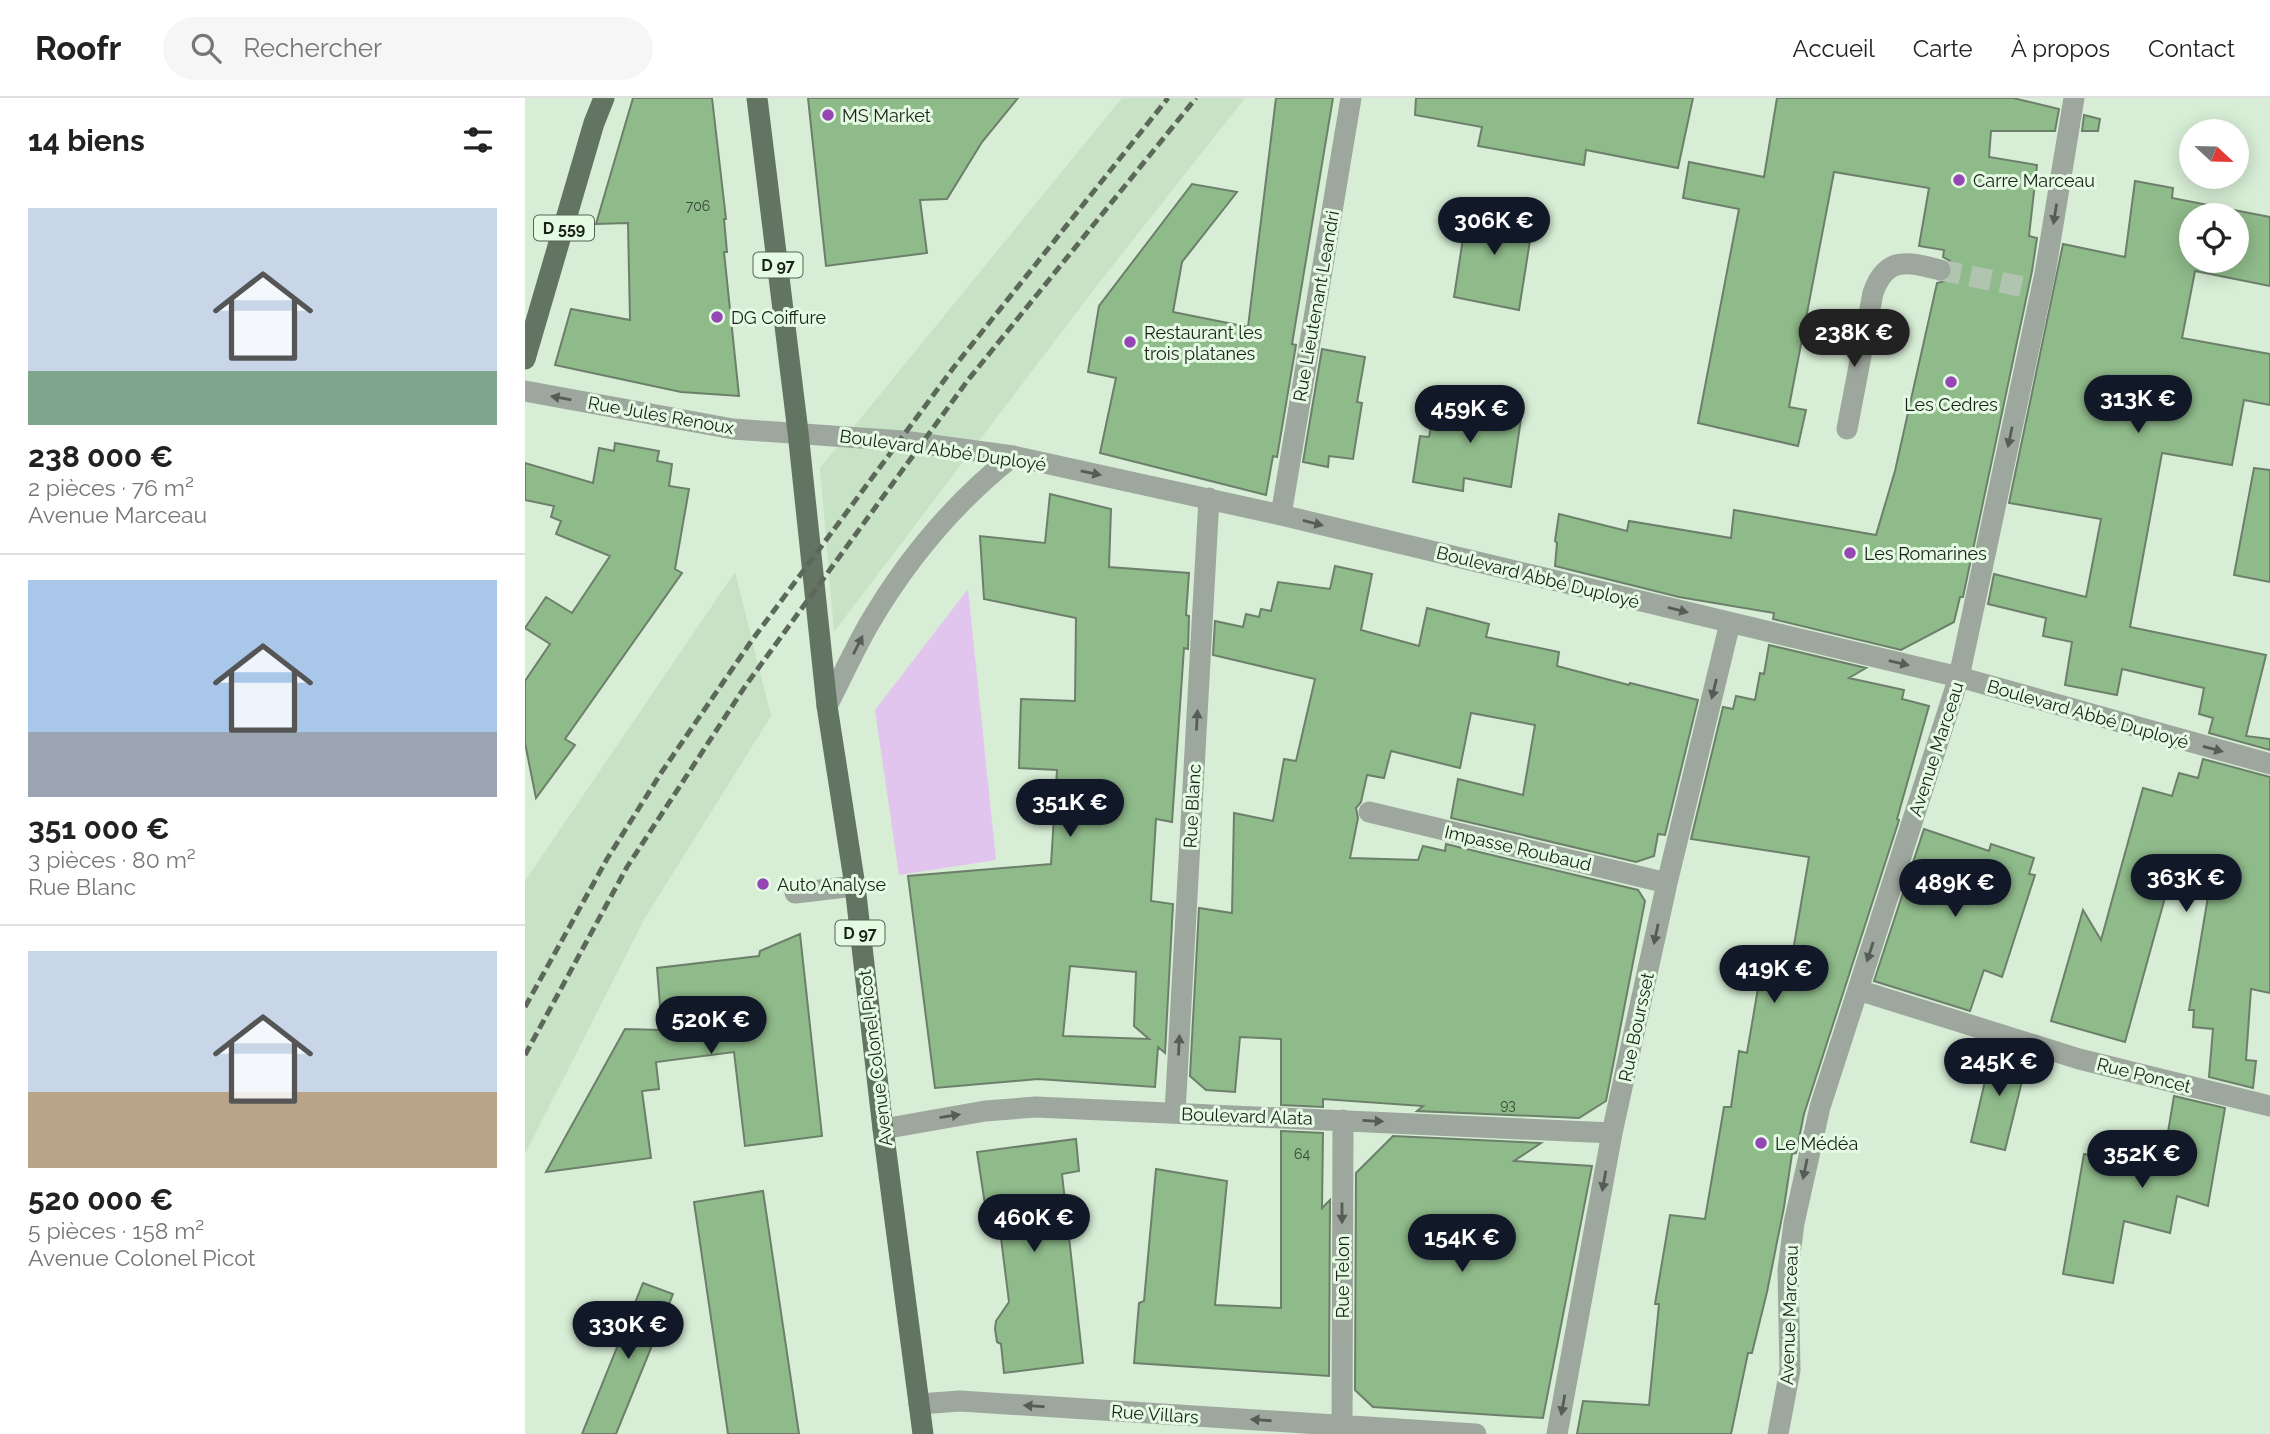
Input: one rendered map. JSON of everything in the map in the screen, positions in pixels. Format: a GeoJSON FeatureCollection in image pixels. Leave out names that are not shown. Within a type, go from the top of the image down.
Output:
{"type":"FeatureCollection","features":[{"type":"Feature","properties":{"kind":"main road","name":"D 559"},"geometry":{"type":"LineString","coordinates":[[525,359],[594,123],[604,98]]}},
{"type":"Feature","properties":{"kind":"main road","name":"D 97"},"geometry":{"type":"LineString","coordinates":[[757,98],[798,432]]}},
{"type":"Feature","properties":{"kind":"main road","name":"Avenue Colonel Picot"},"geometry":{"type":"LineString","coordinates":[[798,432],[827,706],[855,886],[883,1129],[923,1434]]}},
{"type":"Feature","properties":{"kind":"street","name":"Rue Lieutenant Leandri"},"geometry":{"type":"LineString","coordinates":[[1281,515],[1351,98]]}},
{"type":"Feature","properties":{"kind":"street","name":"Avenue Marceau"},"geometry":{"type":"LineString","coordinates":[[1779,1434],[1790,1370],[1788,1270],[1794,1223],[1820,1107],[1959,677],[2033,288],[2074,98]]}},
{"type":"Feature","properties":{"kind":"street"},"geometry":{"type":"LineString","coordinates":[[1847,429],[1873,293],[1882,274],[1888,268],[1906,262],[1940,270]]}},
{"type":"Feature","properties":{"kind":"street","name":"Rue Jules Renoux"},"geometry":{"type":"LineString","coordinates":[[525,391],[733,429],[798,432]]}},
{"type":"Feature","properties":{"kind":"street","name":"Boulevard Abbé Duployé"},"geometry":{"type":"LineString","coordinates":[[798,432],[904,441],[1013,456],[1209,498],[1959,677],[2270,764]]}},
{"type":"Feature","properties":{"kind":"street"},"geometry":{"type":"LineString","coordinates":[[827,706],[869,623],[912,561],[978,483],[1013,456]]}},
{"type":"Feature","properties":{"kind":"street","name":"Rue Blanc"},"geometry":{"type":"LineString","coordinates":[[1175,1113],[1209,498]]}},
{"type":"Feature","properties":{"kind":"street","name":"Rue Boursset"},"geometry":{"type":"LineString","coordinates":[[1557,1434],[1612,1133],[1667,883],[1730,623]]}},
{"type":"Feature","properties":{"kind":"street","name":"Impasse Roubaud"},"geometry":{"type":"LineString","coordinates":[[1369,812],[1667,883]]}},
{"type":"Feature","properties":{"kind":"street"},"geometry":{"type":"LineString","coordinates":[[795,892],[855,886]]}},
{"type":"Feature","properties":{"kind":"street","name":"Rue Poncet"},"geometry":{"type":"LineString","coordinates":[[1858,990],[2079,1059],[2270,1106]]}},
{"type":"Feature","properties":{"kind":"street","name":"Boulevard Alata"},"geometry":{"type":"LineString","coordinates":[[883,1129],[985,1111],[1036,1107],[1612,1133]]}},
{"type":"Feature","properties":{"kind":"street","name":"Rue Telon"},"geometry":{"type":"LineString","coordinates":[[1342,1430],[1343,1120]]}},
{"type":"Feature","properties":{"kind":"street","name":"Rue Villars"},"geometry":{"type":"LineString","coordinates":[[919,1404],[960,1401],[1342,1430],[1476,1434]]}},
{"type":"Feature","properties":{"kind":"shaded area"},"geometry":{"type":"Polygon","coordinates":[[[1122,98],[1245,98],[1095,288],[834,632],[820,468],[1122,98]]]}},
{"type":"Feature","properties":{"kind":"shaded area"},"geometry":{"type":"Polygon","coordinates":[[[735,572],[771,716],[645,918],[525,1154],[525,881],[735,572]]]}},
{"type":"Feature","properties":{"kind":"shaded area"},"geometry":{"type":"Polygon","coordinates":[[[968,589],[996,860],[899,875],[875,710],[968,589]]]}},
{"type":"Feature","properties":{"kind":"building"},"geometry":{"type":"Polygon","coordinates":[[[633,98],[712,98],[726,219],[727,252],[724,252],[739,396],[681,392],[555,365],[571,309],[630,320],[628,223],[596,224],[633,98]]]}},
{"type":"Feature","properties":{"kind":"building"},"geometry":{"type":"Polygon","coordinates":[[[808,98],[1018,98],[982,142],[947,199],[920,200],[927,253],[826,266],[808,98]]]}},
{"type":"Feature","properties":{"kind":"building"},"geometry":{"type":"Polygon","coordinates":[[[1276,98],[1333,98],[1292,344],[1296,345],[1277,457],[1273,456],[1266,495],[1100,453],[1116,378],[1088,372],[1099,306],[1192,184],[1237,192],[1182,262],[1173,312],[1248,327],[1276,98]]]}},
{"type":"Feature","properties":{"kind":"building"},"geometry":{"type":"Polygon","coordinates":[[[1416,98],[1693,98],[1678,168],[1586,150],[1584,165],[1478,146],[1482,127],[1415,115],[1416,98]]]}},
{"type":"Feature","properties":{"kind":"building"},"geometry":{"type":"Polygon","coordinates":[[[1777,98],[2013,98],[2059,109],[2055,131],[1991,131],[1989,157],[2037,165],[2029,236],[2037,238],[2032,271],[1963,597],[1960,597],[1954,622],[1901,650],[1773,619],[1774,613],[1679,597],[1555,566],[1559,514],[1627,531],[1629,521],[1731,538],[1734,510],[1876,535],[1895,471],[1937,283],[1949,280],[1953,273],[1950,261],[1943,257],[1944,250],[1919,246],[1929,188],[1834,172],[1789,407],[1806,410],[1798,446],[1698,423],[1739,209],[1683,198],[1689,162],[1764,177],[1777,98]]]}},
{"type":"Feature","properties":{"kind":"building"},"geometry":{"type":"Polygon","coordinates":[[[2084,115],[2100,119],[2098,131],[2082,131],[2084,115]]]}},
{"type":"Feature","properties":{"kind":"building"},"geometry":{"type":"Polygon","coordinates":[[[2135,181],[2173,188],[2172,198],[2198,203],[2179,203],[2179,273],[2195,273],[2182,338],[2270,354],[2270,405],[2244,400],[2232,465],[2162,453],[2130,627],[2266,655],[2246,736],[2270,739],[2270,750],[2209,733],[2213,718],[2199,714],[2204,688],[2122,669],[2117,695],[2065,685],[2072,642],[2043,636],[2046,618],[1988,604],[1994,574],[2086,597],[2101,519],[2009,503],[2063,244],[2125,257],[2135,181]]]}},
{"type":"Feature","properties":{"kind":"building"},"geometry":{"type":"Polygon","coordinates":[[[1468,206],[1534,215],[1519,310],[1454,297],[1468,206]]]}},
{"type":"Feature","properties":{"kind":"building"},"geometry":{"type":"Polygon","coordinates":[[[2249,213],[2270,217],[2270,286],[2205,273],[2249,273],[2249,213]]]}},
{"type":"Feature","properties":{"kind":"building"},"geometry":{"type":"Polygon","coordinates":[[[1322,349],[1365,357],[1357,402],[1362,403],[1353,459],[1329,456],[1328,467],[1303,462],[1322,349]]]}},
{"type":"Feature","properties":{"kind":"building"},"geometry":{"type":"Polygon","coordinates":[[[1478,399],[1523,405],[1511,487],[1464,478],[1463,491],[1413,482],[1420,436],[1429,437],[1436,402],[1476,410],[1478,399]]]}},
{"type":"Feature","properties":{"kind":"building"},"geometry":{"type":"Polygon","coordinates":[[[615,443],[659,451],[657,461],[672,464],[669,486],[689,489],[675,569],[682,573],[565,739],[575,745],[536,798],[525,743],[525,681],[550,644],[525,628],[546,597],[572,613],[610,556],[556,534],[561,521],[551,517],[554,506],[525,500],[525,463],[593,483],[599,448],[614,451],[615,443]]]}},
{"type":"Feature","properties":{"kind":"building"},"geometry":{"type":"Polygon","coordinates":[[[2254,468],[2270,470],[2270,582],[2234,575],[2254,468]]]}},
{"type":"Feature","properties":{"kind":"building"},"geometry":{"type":"Polygon","coordinates":[[[1050,494],[1111,509],[1109,567],[1189,573],[1186,615],[1189,616],[1188,649],[1184,648],[1172,822],[1156,819],[1151,901],[1173,904],[1165,1053],[1158,1047],[1155,1087],[1038,1079],[935,1088],[908,876],[1051,864],[1057,770],[1019,768],[1021,699],[1075,701],[1076,618],[984,599],[980,536],[1045,543],[1050,494]],[[1070,966],[1063,1036],[1149,1039],[1134,1026],[1136,972],[1070,966]]]}},
{"type":"Feature","properties":{"kind":"building"},"geometry":{"type":"Polygon","coordinates":[[[1335,566],[1372,574],[1361,630],[1419,646],[1427,608],[1489,624],[1486,637],[1559,652],[1557,666],[1698,700],[1665,835],[1658,834],[1654,856],[1636,862],[1451,818],[1458,779],[1523,795],[1535,725],[1471,713],[1460,768],[1391,751],[1384,778],[1367,775],[1361,802],[1356,808],[1358,818],[1350,858],[1418,860],[1423,846],[1445,851],[1446,844],[1638,890],[1645,901],[1606,1101],[1579,1118],[1417,1111],[1423,1106],[1323,1099],[1323,1107],[1281,1105],[1281,1039],[1240,1037],[1235,1092],[1206,1090],[1190,1076],[1199,908],[1232,913],[1234,813],[1273,821],[1284,759],[1296,761],[1315,679],[1213,655],[1215,621],[1243,627],[1246,614],[1259,617],[1261,609],[1271,611],[1278,582],[1330,589],[1335,566]]]}},
{"type":"Feature","properties":{"kind":"building"},"geometry":{"type":"Polygon","coordinates":[[[1769,645],[1866,668],[1849,678],[1904,690],[1902,699],[1929,706],[1897,819],[1899,820],[1804,1114],[1796,1153],[1792,1154],[1767,1292],[1752,1353],[1748,1353],[1731,1434],[1577,1434],[1583,1401],[1649,1405],[1659,1304],[1655,1304],[1670,1215],[1705,1219],[1724,1107],[1731,1107],[1739,1051],[1747,1053],[1765,947],[1793,951],[1809,857],[1691,839],[1723,707],[1733,709],[1736,696],[1755,700],[1760,673],[1764,674],[1769,645]]]}},
{"type":"Feature","properties":{"kind":"building"},"geometry":{"type":"Polygon","coordinates":[[[2203,759],[2270,777],[2270,993],[2251,989],[2246,1060],[2256,1061],[2253,1088],[2209,1077],[2213,1029],[2193,1027],[2194,1010],[2189,1010],[2212,873],[2174,865],[2125,1042],[2051,1021],[2083,910],[2101,940],[2143,788],[2172,796],[2179,773],[2198,778],[2203,759]]]}},
{"type":"Feature","properties":{"kind":"building"},"geometry":{"type":"Polygon","coordinates":[[[1924,829],[1989,851],[1991,844],[2034,858],[2029,874],[2035,875],[2002,977],[1984,970],[1970,1011],[1874,981],[1924,829]]]}},
{"type":"Feature","properties":{"kind":"building"},"geometry":{"type":"Polygon","coordinates":[[[800,934],[822,1136],[745,1146],[734,1052],[656,1062],[659,1089],[642,1091],[651,1158],[546,1172],[625,1029],[662,1030],[657,968],[759,956],[760,951],[800,934]]]}},
{"type":"Feature","properties":{"kind":"building"},"geometry":{"type":"Polygon","coordinates":[[[1993,1046],[2028,1057],[2005,1150],[1971,1142],[1993,1046]]]}},
{"type":"Feature","properties":{"kind":"building"},"geometry":{"type":"Polygon","coordinates":[[[2174,1096],[2225,1108],[2208,1206],[2177,1196],[2170,1233],[2124,1221],[2113,1283],[2063,1274],[2084,1154],[2162,1168],[2174,1096]]]}},
{"type":"Feature","properties":{"kind":"building"},"geometry":{"type":"Polygon","coordinates":[[[1281,1131],[1323,1133],[1322,1208],[1330,1200],[1329,1376],[1134,1363],[1139,1303],[1144,1301],[1156,1169],[1227,1181],[1215,1305],[1281,1308],[1281,1131]]]}},
{"type":"Feature","properties":{"kind":"building"},"geometry":{"type":"Polygon","coordinates":[[[1393,1136],[1541,1143],[1514,1161],[1592,1166],[1543,1418],[1373,1407],[1355,1390],[1356,1173],[1393,1136]]]}},
{"type":"Feature","properties":{"kind":"building"},"geometry":{"type":"Polygon","coordinates":[[[1076,1139],[1079,1171],[1062,1174],[1083,1363],[1004,1373],[1001,1344],[997,1342],[995,1329],[996,1321],[1009,1302],[998,1214],[986,1211],[977,1152],[1076,1139]]]}},
{"type":"Feature","properties":{"kind":"building"},"geometry":{"type":"Polygon","coordinates":[[[763,1191],[799,1434],[728,1434],[694,1202],[763,1191]]]}},
{"type":"Feature","properties":{"kind":"building"},"geometry":{"type":"Polygon","coordinates":[[[643,1283],[673,1294],[616,1434],[582,1434],[643,1283]]]}},
{"type":"Feature","properties":{"kind":"tunnel"},"geometry":{"type":"LineString","coordinates":[[1940,270],[2024,287]]}},
{"type":"Feature","properties":{"kind":"railway"},"geometry":{"type":"LineString","coordinates":[[525,1007],[607,859],[661,773],[750,643],[954,367],[1168,98]]}},
{"type":"Feature","properties":{"kind":"railway"},"geometry":{"type":"LineString","coordinates":[[525,1055],[627,867],[746,685],[968,380],[1196,98]]}},
{"type":"Feature","properties":{"kind":"place","name":"MS Market"},"geometry":{"type":"Point","coordinates":[828,115]}},
{"type":"Feature","properties":{"kind":"place","name":"Carre Marceau"},"geometry":{"type":"Point","coordinates":[1959,180]}},
{"type":"Feature","properties":{"kind":"place","name":"DG Coiffure"},"geometry":{"type":"Point","coordinates":[717,317]}},
{"type":"Feature","properties":{"kind":"place","name":"Restaurant les trois platanes"},"geometry":{"type":"Point","coordinates":[1130,342]}},
{"type":"Feature","properties":{"kind":"place","name":"Les Cedres"},"geometry":{"type":"Point","coordinates":[1951,382]}},
{"type":"Feature","properties":{"kind":"place","name":"Les Romarines"},"geometry":{"type":"Point","coordinates":[1850,553]}},
{"type":"Feature","properties":{"kind":"place","name":"Auto Analyse"},"geometry":{"type":"Point","coordinates":[763,884]}},
{"type":"Feature","properties":{"kind":"place","name":"Le Médéa"},"geometry":{"type":"Point","coordinates":[1761,1143]}}]}
